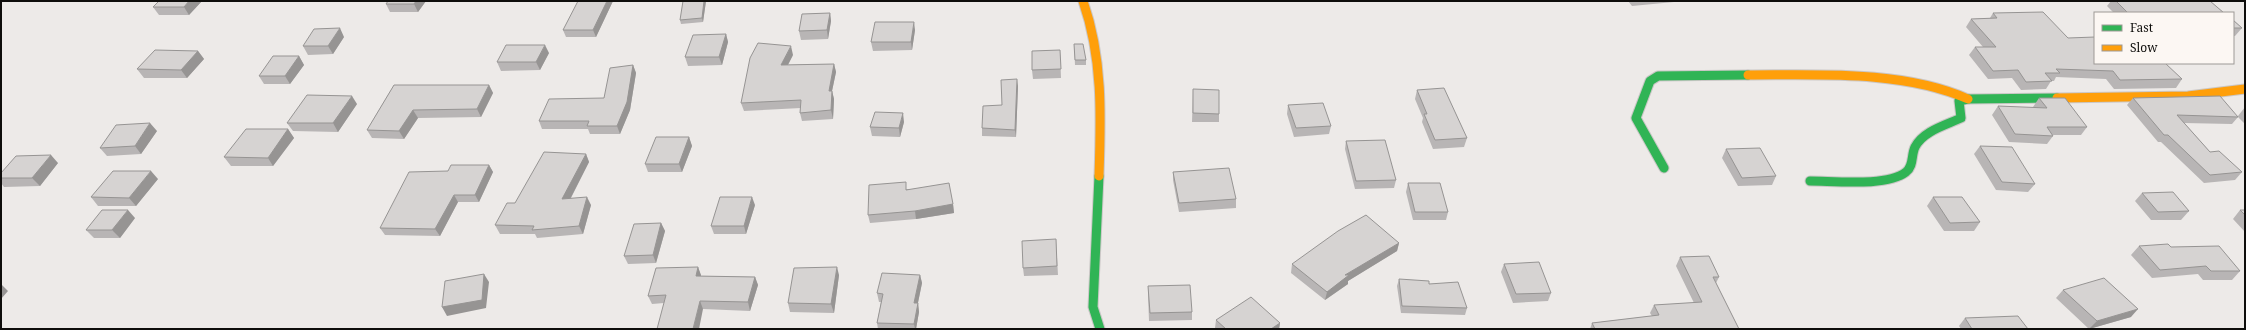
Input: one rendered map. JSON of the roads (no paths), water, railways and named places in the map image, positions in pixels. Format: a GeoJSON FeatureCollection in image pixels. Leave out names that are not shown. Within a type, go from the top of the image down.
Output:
{"type":"FeatureCollection","features":[{"type":"Feature","properties":{"kind":"street"},"geometry":{"type":"LineString","coordinates":[[1083,1],[1090,18],[1102,96],[1093,307],[1100,329]]}},
{"type":"Feature","properties":{"kind":"street"},"geometry":{"type":"LineString","coordinates":[[1664,168],[1636,118],[1637,109],[1646,98],[1650,81],[1658,76],[1829,75],[1920,83],[1947,89],[1968,99]]}},
{"type":"Feature","properties":{"kind":"street"},"geometry":{"type":"LineString","coordinates":[[1810,181],[1859,181],[1886,178],[1904,173],[1913,164],[1916,146],[1925,138],[1961,118],[1959,102],[1968,99],[2188,96],[2245,89]]}}]}
